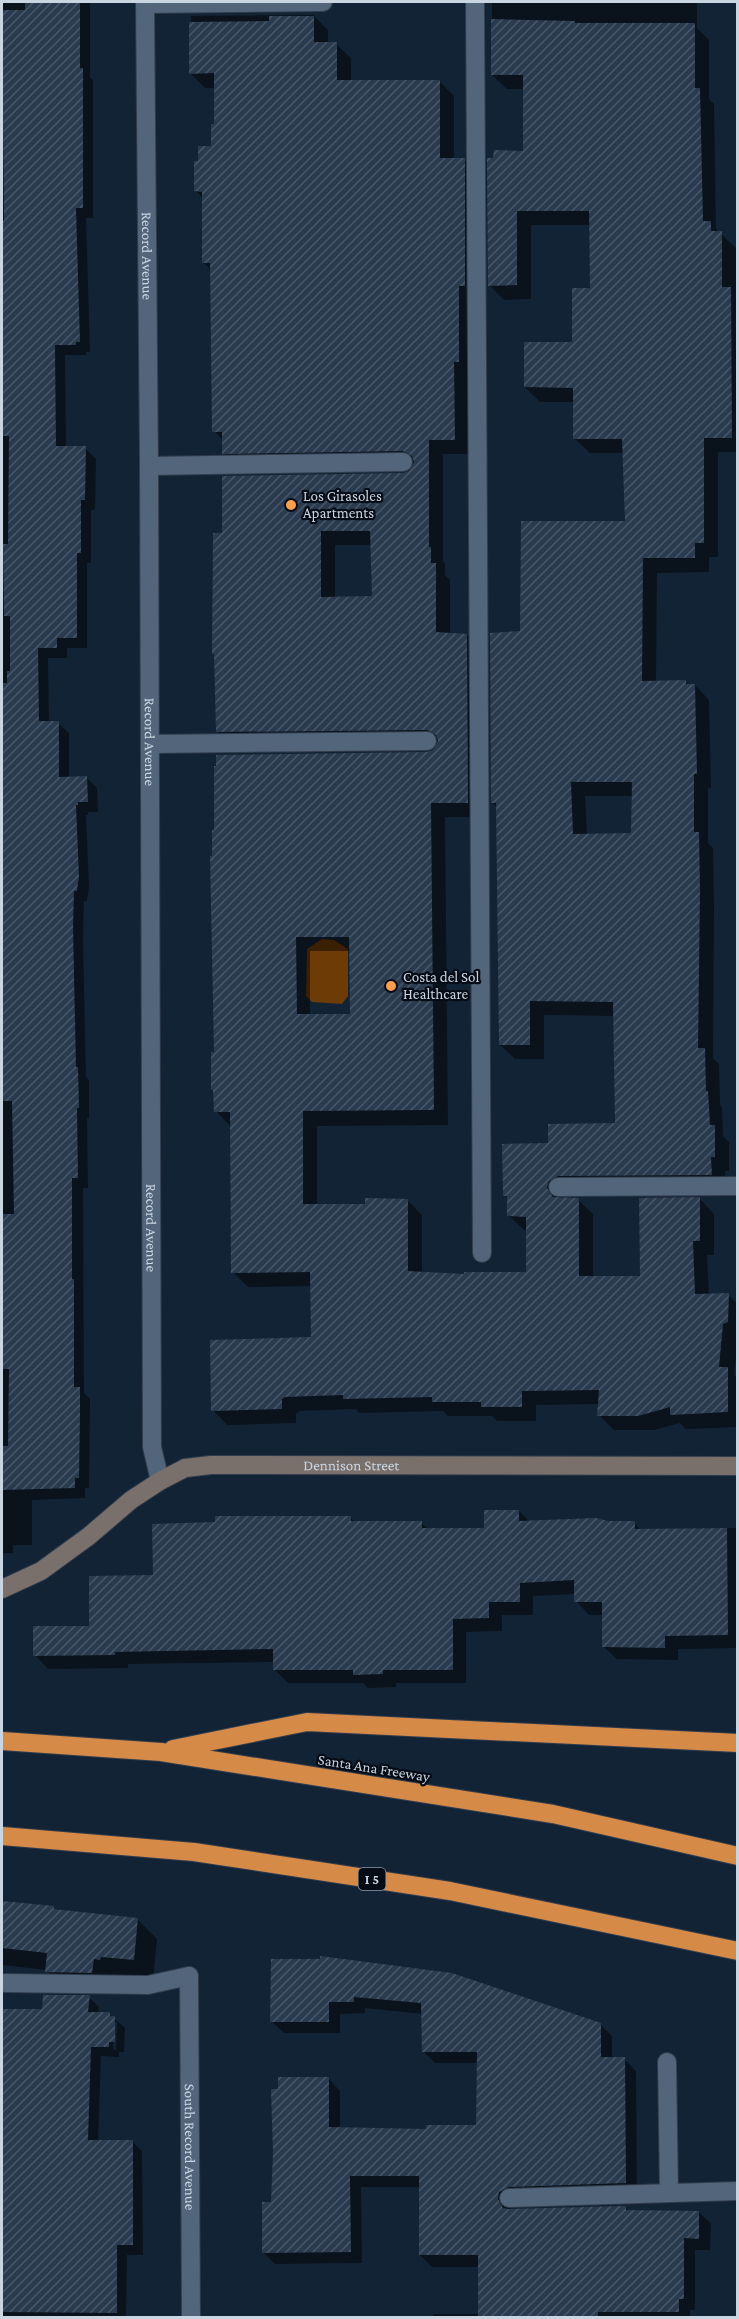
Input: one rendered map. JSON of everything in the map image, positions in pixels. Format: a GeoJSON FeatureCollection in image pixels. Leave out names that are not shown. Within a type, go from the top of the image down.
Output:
{"type":"FeatureCollection","features":[{"type":"Feature","properties":{"kind":"highway"},"geometry":{"type":"LineString","coordinates":[[161,1752],[307,1722],[738,1743]]}},
{"type":"Feature","properties":{"kind":"highway","name":"Santa Ana Freeway"},"geometry":{"type":"LineString","coordinates":[[2,1741],[161,1752],[553,1814],[738,1856]]}},
{"type":"Feature","properties":{"kind":"highway","name":"I 5"},"geometry":{"type":"LineString","coordinates":[[2,1836],[194,1852],[450,1892],[738,1951]]}},
{"type":"Feature","properties":{"kind":"street"},"geometry":{"type":"LineString","coordinates":[[475,2],[482,1253]]}},
{"type":"Feature","properties":{"kind":"street"},"geometry":{"type":"LineString","coordinates":[[145,3],[325,6]]}},
{"type":"Feature","properties":{"kind":"street","name":"Record Avenue"},"geometry":{"type":"LineString","coordinates":[[145,3],[152,1447],[160,1481]]}},
{"type":"Feature","properties":{"kind":"street"},"geometry":{"type":"LineString","coordinates":[[149,466],[403,462]]}},
{"type":"Feature","properties":{"kind":"street"},"geometry":{"type":"LineString","coordinates":[[460,603],[478,603]]}},
{"type":"Feature","properties":{"kind":"street"},"geometry":{"type":"LineString","coordinates":[[150,744],[427,741]]}},
{"type":"Feature","properties":{"kind":"street"},"geometry":{"type":"LineString","coordinates":[[558,1187],[738,1186]]}},
{"type":"Feature","properties":{"kind":"street","name":"Dennison Street"},"geometry":{"type":"LineString","coordinates":[[2,1589],[41,1571],[89,1536],[131,1500],[185,1468],[211,1465],[738,1466]]}},
{"type":"Feature","properties":{"kind":"street","name":"South Record Avenue"},"geometry":{"type":"LineString","coordinates":[[4,1983],[148,1985],[189,1976],[191,2318]]}},
{"type":"Feature","properties":{"kind":"street"},"geometry":{"type":"LineString","coordinates":[[667,2062],[669,2192]]}},
{"type":"Feature","properties":{"kind":"street"},"geometry":{"type":"LineString","coordinates":[[509,2198],[738,2191]]}},
{"type":"Feature","properties":{"kind":"shaded area"},"geometry":{"type":"Polygon","coordinates":[[[322,939],[334,940],[348,949],[348,996],[342,1004],[312,1002],[306,996],[307,949],[322,939]]]}},
{"type":"Feature","properties":{"kind":"building"},"geometry":{"type":"Polygon","coordinates":[[[25,2],[80,2],[80,68],[83,68],[83,208],[76,208],[80,342],[76,342],[76,345],[55,345],[56,446],[86,446],[85,500],[81,500],[81,553],[77,553],[77,638],[57,638],[57,648],[38,648],[39,721],[59,721],[59,777],[87,776],[88,802],[78,802],[76,805],[79,876],[77,891],[74,891],[73,927],[79,1108],[77,1108],[78,1178],[72,1178],[72,1279],[74,1279],[74,1387],[80,1387],[80,1414],[79,1478],[75,1478],[75,1488],[2,1490],[2,1446],[8,1446],[9,1369],[2,1369],[2,1214],[14,1214],[12,1101],[2,1101],[2,683],[7,683],[7,671],[10,671],[10,616],[4,616],[3,544],[8,544],[9,436],[2,436],[2,221],[4,221],[2,10],[25,10],[25,2]]]}},
{"type":"Feature","properties":{"kind":"building"},"geometry":{"type":"Polygon","coordinates":[[[269,16],[314,16],[314,42],[337,42],[337,80],[440,80],[440,158],[465,158],[465,286],[459,286],[459,362],[454,362],[455,440],[429,440],[429,547],[431,547],[431,563],[436,563],[436,632],[467,634],[468,803],[431,803],[434,1110],[303,1111],[303,1204],[365,1204],[365,1198],[408,1199],[408,1271],[464,1274],[464,1272],[526,1272],[526,1217],[507,1216],[507,1196],[503,1196],[502,1144],[548,1143],[548,1124],[615,1123],[613,1002],[530,1001],[530,1045],[499,1045],[496,803],[491,803],[490,633],[520,631],[521,521],[625,521],[622,439],[573,439],[573,388],[524,387],[524,342],[572,342],[572,288],[590,288],[589,211],[517,211],[517,285],[488,286],[487,158],[493,158],[494,150],[523,151],[523,75],[491,75],[491,19],[575,21],[575,23],[695,23],[695,88],[700,88],[703,221],[711,221],[711,231],[722,231],[722,287],[731,287],[732,438],[704,438],[704,543],[695,543],[695,558],[643,558],[642,681],[686,680],[686,684],[695,684],[697,774],[694,774],[694,832],[699,832],[700,892],[698,1048],[705,1048],[706,1091],[708,1091],[710,1125],[715,1125],[715,1157],[711,1157],[712,1175],[558,1176],[549,1181],[547,1188],[553,1197],[579,1198],[579,1276],[640,1276],[639,1198],[700,1197],[700,1241],[693,1241],[695,1294],[729,1293],[728,1322],[723,1324],[719,1367],[728,1367],[728,1412],[670,1415],[670,1407],[638,1416],[597,1416],[599,1390],[522,1391],[522,1407],[481,1407],[481,1402],[432,1402],[432,1397],[343,1399],[343,1395],[285,1397],[282,1399],[282,1409],[211,1411],[210,1340],[311,1337],[310,1272],[231,1273],[230,1112],[214,1112],[213,1090],[211,1090],[211,1052],[214,1052],[210,856],[212,856],[212,830],[214,830],[216,755],[427,752],[433,750],[438,741],[436,735],[427,730],[216,732],[214,654],[212,654],[213,533],[222,533],[222,476],[403,473],[409,471],[414,462],[412,456],[403,451],[222,454],[222,432],[212,432],[210,263],[202,263],[202,192],[194,191],[194,161],[198,161],[198,146],[211,146],[211,124],[214,124],[214,73],[189,74],[189,22],[269,21],[269,16]],[[321,531],[321,597],[372,596],[370,531],[321,531]],[[571,782],[573,834],[631,833],[632,782],[571,782]],[[296,937],[297,1014],[350,1014],[349,937],[296,937]]]}},
{"type":"Feature","properties":{"kind":"building"},"geometry":{"type":"Polygon","coordinates":[[[484,1510],[519,1510],[519,1521],[596,1518],[608,1521],[635,1521],[635,1529],[727,1528],[728,1635],[665,1636],[665,1648],[602,1647],[602,1602],[574,1602],[574,1580],[520,1583],[520,1602],[489,1602],[489,1618],[453,1619],[453,1670],[383,1670],[383,1674],[353,1675],[353,1670],[273,1670],[273,1649],[33,1656],[33,1626],[89,1626],[89,1576],[153,1575],[152,1524],[215,1522],[215,1516],[351,1516],[351,1521],[422,1521],[422,1528],[484,1528],[484,1510]]]}},
{"type":"Feature","properties":{"kind":"building"},"geometry":{"type":"Polygon","coordinates":[[[2,1901],[138,1918],[134,1960],[101,1957],[100,1960],[94,1959],[92,1973],[45,1972],[47,1953],[2,1948],[2,1901]]]}},
{"type":"Feature","properties":{"kind":"building"},"geometry":{"type":"Polygon","coordinates":[[[320,1956],[452,1973],[601,2023],[601,2057],[625,2057],[626,2183],[509,2187],[499,2192],[498,2199],[503,2208],[509,2209],[626,2206],[626,2210],[699,2211],[699,2239],[684,2238],[684,2299],[679,2299],[679,2312],[598,2312],[598,2318],[478,2318],[478,2255],[419,2255],[419,2176],[350,2176],[351,2252],[262,2253],[262,2202],[271,2202],[273,2152],[271,2089],[278,2089],[278,2077],[329,2077],[329,2127],[426,2129],[426,2125],[476,2125],[477,2052],[422,2052],[421,2003],[354,1997],[354,2002],[329,2002],[329,2022],[270,2022],[271,1959],[320,1959],[320,1956]]]}},
{"type":"Feature","properties":{"kind":"building"},"geometry":{"type":"Polygon","coordinates":[[[43,1995],[90,1995],[88,2012],[110,2012],[110,2016],[115,2016],[115,2042],[109,2042],[109,2047],[91,2047],[88,2140],[133,2140],[133,2245],[117,2245],[117,2313],[2,2312],[2,2009],[42,2009],[43,1995]]]}},
{"type":"Feature","properties":{"kind":"place","name":"Los Girasoles Apartments"},"geometry":{"type":"Point","coordinates":[291,505]}},
{"type":"Feature","properties":{"kind":"place","name":"Costa del Sol Healthcare"},"geometry":{"type":"Point","coordinates":[391,986]}}]}
